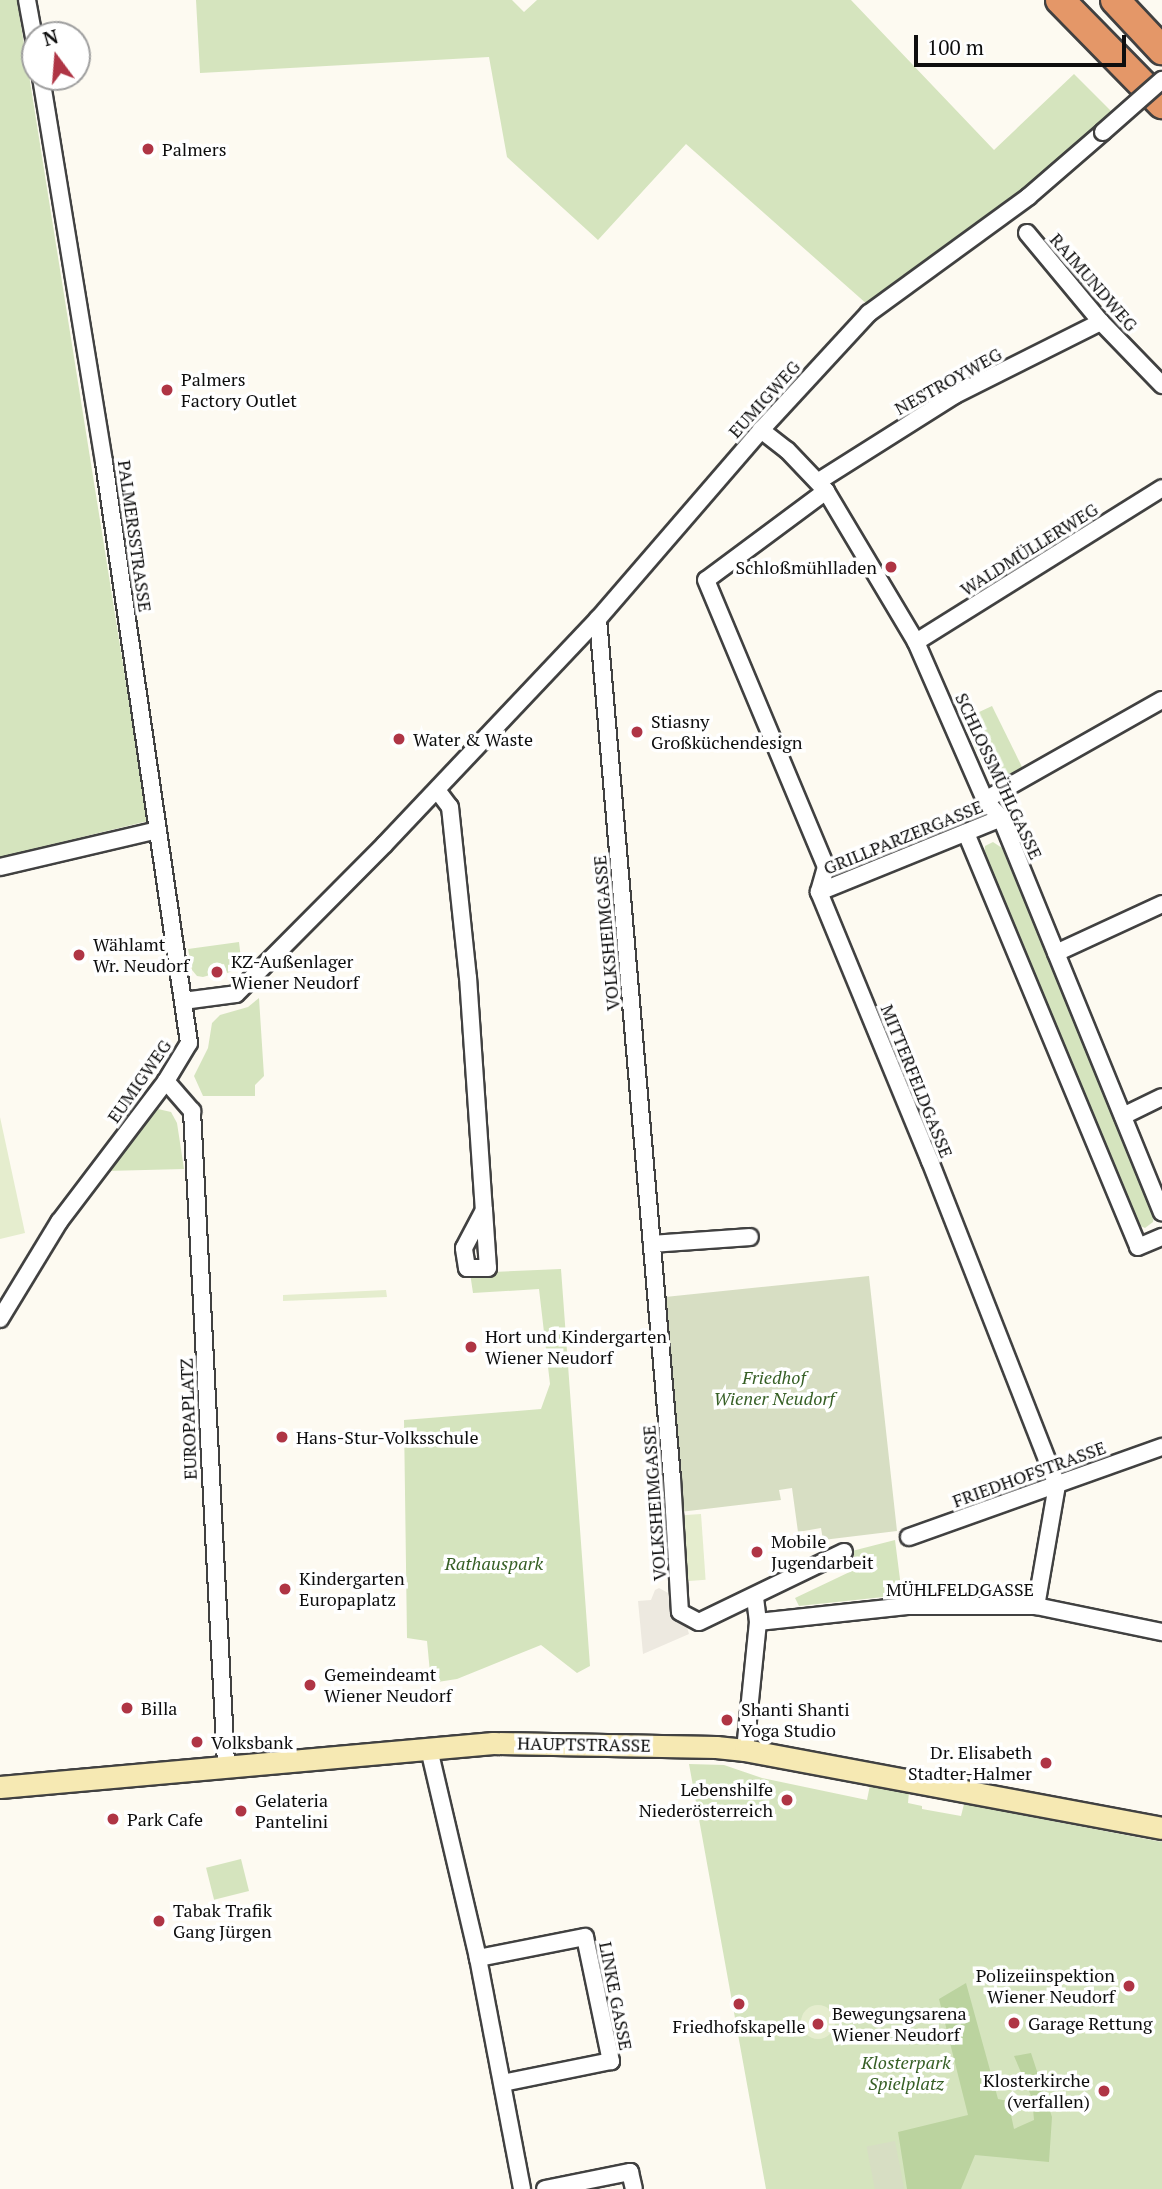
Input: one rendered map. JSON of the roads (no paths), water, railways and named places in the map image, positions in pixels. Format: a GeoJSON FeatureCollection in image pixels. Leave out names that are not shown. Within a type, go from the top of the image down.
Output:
{"type":"FeatureCollection","features":[{"type":"Feature","properties":{"kind":"highway"},"geometry":{"type":"LineString","coordinates":[[1060,0],[1162,104]]}},
{"type":"Feature","properties":{"kind":"highway"},"geometry":{"type":"LineString","coordinates":[[1115,0],[1162,50]]}},
{"type":"Feature","properties":{"kind":"street"},"geometry":{"type":"LineString","coordinates":[[27,0],[31,21]]}},
{"type":"Feature","properties":{"kind":"street","name":"EUMIGWEG"},"geometry":{"type":"LineString","coordinates":[[0,1319],[59,1222],[166,1081],[189,1043],[183,1001],[236,994],[437,790],[598,619],[761,430],[869,313],[1028,197],[1162,80]]}},
{"type":"Feature","properties":{"kind":"street","name":"PALMERSSTRASSE"},"geometry":{"type":"LineString","coordinates":[[43,91],[102,449],[183,1001]]}},
{"type":"Feature","properties":{"kind":"street","name":"RAIMUNDWEG"},"geometry":{"type":"LineString","coordinates":[[1027,233],[1101,322],[1162,385]]}},
{"type":"Feature","properties":{"kind":"street","name":"NESTROYWEG"},"geometry":{"type":"LineString","coordinates":[[706,580],[823,486],[955,395],[1101,322]]}},
{"type":"Feature","properties":{"kind":"street","name":"SCHLOSSMÜHLGASSE"},"geometry":{"type":"LineString","coordinates":[[761,430],[787,450],[823,486],[916,642],[985,800],[1001,818],[1162,1212]]}},
{"type":"Feature","properties":{"kind":"street","name":"WALDMÜLLERWEG"},"geometry":{"type":"LineString","coordinates":[[916,642],[1162,488]]}},
{"type":"Feature","properties":{"kind":"street","name":"MITTERFELDGASSE"},"geometry":{"type":"LineString","coordinates":[[706,580],[826,867],[819,892],[930,1161],[1057,1485]]}},
{"type":"Feature","properties":{"kind":"street","name":"VOLKSHEIMGASSE"},"geometry":{"type":"LineString","coordinates":[[598,619],[652,1244],[680,1612],[699,1622],[755,1597]]}},
{"type":"Feature","properties":{"kind":"street","name":"GRILLPARZERGASSE"},"geometry":{"type":"LineString","coordinates":[[985,800],[1162,700]]}},
{"type":"Feature","properties":{"kind":"street"},"geometry":{"type":"LineString","coordinates":[[437,790],[450,807],[468,977],[484,1210]]}},
{"type":"Feature","properties":{"kind":"street","name":"GRILLPARZERGASSE"},"geometry":{"type":"LineString","coordinates":[[819,892],[1001,818]]}},
{"type":"Feature","properties":{"kind":"street"},"geometry":{"type":"LineString","coordinates":[[0,867],[158,830]]}},
{"type":"Feature","properties":{"kind":"street"},"geometry":{"type":"LineString","coordinates":[[966,833],[1138,1247],[1162,1237]]}},
{"type":"Feature","properties":{"kind":"street"},"geometry":{"type":"LineString","coordinates":[[1056,953],[1162,904]]}},
{"type":"Feature","properties":{"kind":"street","name":"EUROPAPLATZ"},"geometry":{"type":"LineString","coordinates":[[166,1081],[192,1111],[226,1765]]}},
{"type":"Feature","properties":{"kind":"street"},"geometry":{"type":"LineString","coordinates":[[1123,1116],[1162,1097]]}},
{"type":"Feature","properties":{"kind":"street"},"geometry":{"type":"LineString","coordinates":[[652,1244],[750,1237]]}},
{"type":"Feature","properties":{"kind":"street","name":"FRIEDHOFSTRASSE"},"geometry":{"type":"LineString","coordinates":[[909,1537],[1162,1447]]}},
{"type":"Feature","properties":{"kind":"street"},"geometry":{"type":"LineString","coordinates":[[1036,1606],[1057,1485]]}},
{"type":"Feature","properties":{"kind":"street"},"geometry":{"type":"LineString","coordinates":[[745,1749],[758,1622],[755,1597],[844,1552]]}},
{"type":"Feature","properties":{"kind":"street","name":"MÜHLFELDGASSE"},"geometry":{"type":"LineString","coordinates":[[758,1622],[907,1606],[1036,1606],[1162,1632]]}},
{"type":"Feature","properties":{"kind":"street","name":"HAUPTSTRASSE"},"geometry":{"type":"LineString","coordinates":[[0,1787],[493,1743],[575,1743],[745,1749],[1162,1828]]}},
{"type":"Feature","properties":{"kind":"street"},"geometry":{"type":"LineString","coordinates":[[429,1749],[478,1958],[522,2189]]}},
{"type":"Feature","properties":{"kind":"street","name":"LINKE GASSE"},"geometry":{"type":"LineString","coordinates":[[478,1958],[585,1937],[611,2061],[503,2083]]}},
{"type":"Feature","properties":{"kind":"street"},"geometry":{"type":"LineString","coordinates":[[545,2189],[631,2172],[634,2189]]}},
{"type":"Feature","properties":{"kind":"place","name":"Palmers"},"geometry":{"type":"Point","coordinates":[148,149]}},
{"type":"Feature","properties":{"kind":"place","name":"Palmers Factory Outlet"},"geometry":{"type":"Point","coordinates":[167,390]}},
{"type":"Feature","properties":{"kind":"place","name":"Schloßmühlladen"},"geometry":{"type":"Point","coordinates":[891,567]}},
{"type":"Feature","properties":{"kind":"place","name":"Stiasny Großküchendesign"},"geometry":{"type":"Point","coordinates":[637,732]}},
{"type":"Feature","properties":{"kind":"place","name":"Water & Waste"},"geometry":{"type":"Point","coordinates":[399,739]}},
{"type":"Feature","properties":{"kind":"place","name":"Wählamt Wr. Neudorf"},"geometry":{"type":"Point","coordinates":[79,955]}},
{"type":"Feature","properties":{"kind":"place","name":"KZ-Außenlager Wiener Neudorf"},"geometry":{"type":"Point","coordinates":[217,972]}},
{"type":"Feature","properties":{"kind":"place","name":"Hort und Kindergarten Wiener Neudorf"},"geometry":{"type":"Point","coordinates":[471,1347]}},
{"type":"Feature","properties":{"kind":"place","name":"Hans-Stur-Volksschule"},"geometry":{"type":"Point","coordinates":[282,1437]}},
{"type":"Feature","properties":{"kind":"place","name":"Mobile Jugendarbeit"},"geometry":{"type":"Point","coordinates":[757,1552]}},
{"type":"Feature","properties":{"kind":"place","name":"Kindergarten Europaplatz"},"geometry":{"type":"Point","coordinates":[285,1589]}},
{"type":"Feature","properties":{"kind":"place","name":"Gemeindeamt Wiener Neudorf"},"geometry":{"type":"Point","coordinates":[310,1685]}},
{"type":"Feature","properties":{"kind":"place","name":"Billa"},"geometry":{"type":"Point","coordinates":[127,1708]}},
{"type":"Feature","properties":{"kind":"place","name":"Shanti Shanti Yoga Studio"},"geometry":{"type":"Point","coordinates":[727,1720]}},
{"type":"Feature","properties":{"kind":"place","name":"Volksbank"},"geometry":{"type":"Point","coordinates":[197,1742]}},
{"type":"Feature","properties":{"kind":"place","name":"Dr. Elisabeth Stadter-Halmer"},"geometry":{"type":"Point","coordinates":[1046,1763]}},
{"type":"Feature","properties":{"kind":"place","name":"Lebenshilfe Niederösterreich"},"geometry":{"type":"Point","coordinates":[787,1800]}},
{"type":"Feature","properties":{"kind":"place","name":"Gelateria Pantelini"},"geometry":{"type":"Point","coordinates":[241,1811]}},
{"type":"Feature","properties":{"kind":"place","name":"Park Cafe"},"geometry":{"type":"Point","coordinates":[113,1819]}},
{"type":"Feature","properties":{"kind":"place","name":"Tabak Trafik Gang Jürgen"},"geometry":{"type":"Point","coordinates":[159,1921]}},
{"type":"Feature","properties":{"kind":"place","name":"Polizeiinspektion Wiener Neudorf"},"geometry":{"type":"Point","coordinates":[1129,1986]}},
{"type":"Feature","properties":{"kind":"place","name":"Friedhofskapelle"},"geometry":{"type":"Point","coordinates":[739,2004]}},
{"type":"Feature","properties":{"kind":"place","name":"Garage Rettung"},"geometry":{"type":"Point","coordinates":[1014,2023]}},
{"type":"Feature","properties":{"kind":"place","name":"Bewegungsarena Wiener Neudorf"},"geometry":{"type":"Point","coordinates":[818,2024]}},
{"type":"Feature","properties":{"kind":"place","name":"Klosterkirche (verfallen)"},"geometry":{"type":"Point","coordinates":[1104,2091]}},
{"type":"Feature","properties":{"kind":"park label","name":"Friedhof Wiener Neudorf"},"geometry":{"type":"Point","coordinates":[774,1388]}},
{"type":"Feature","properties":{"kind":"park label","name":"Rathauspark"},"geometry":{"type":"Point","coordinates":[494,1563]}},
{"type":"Feature","properties":{"kind":"park label","name":"Klosterpark Spielplatz"},"geometry":{"type":"Point","coordinates":[906,2073]}}]}
